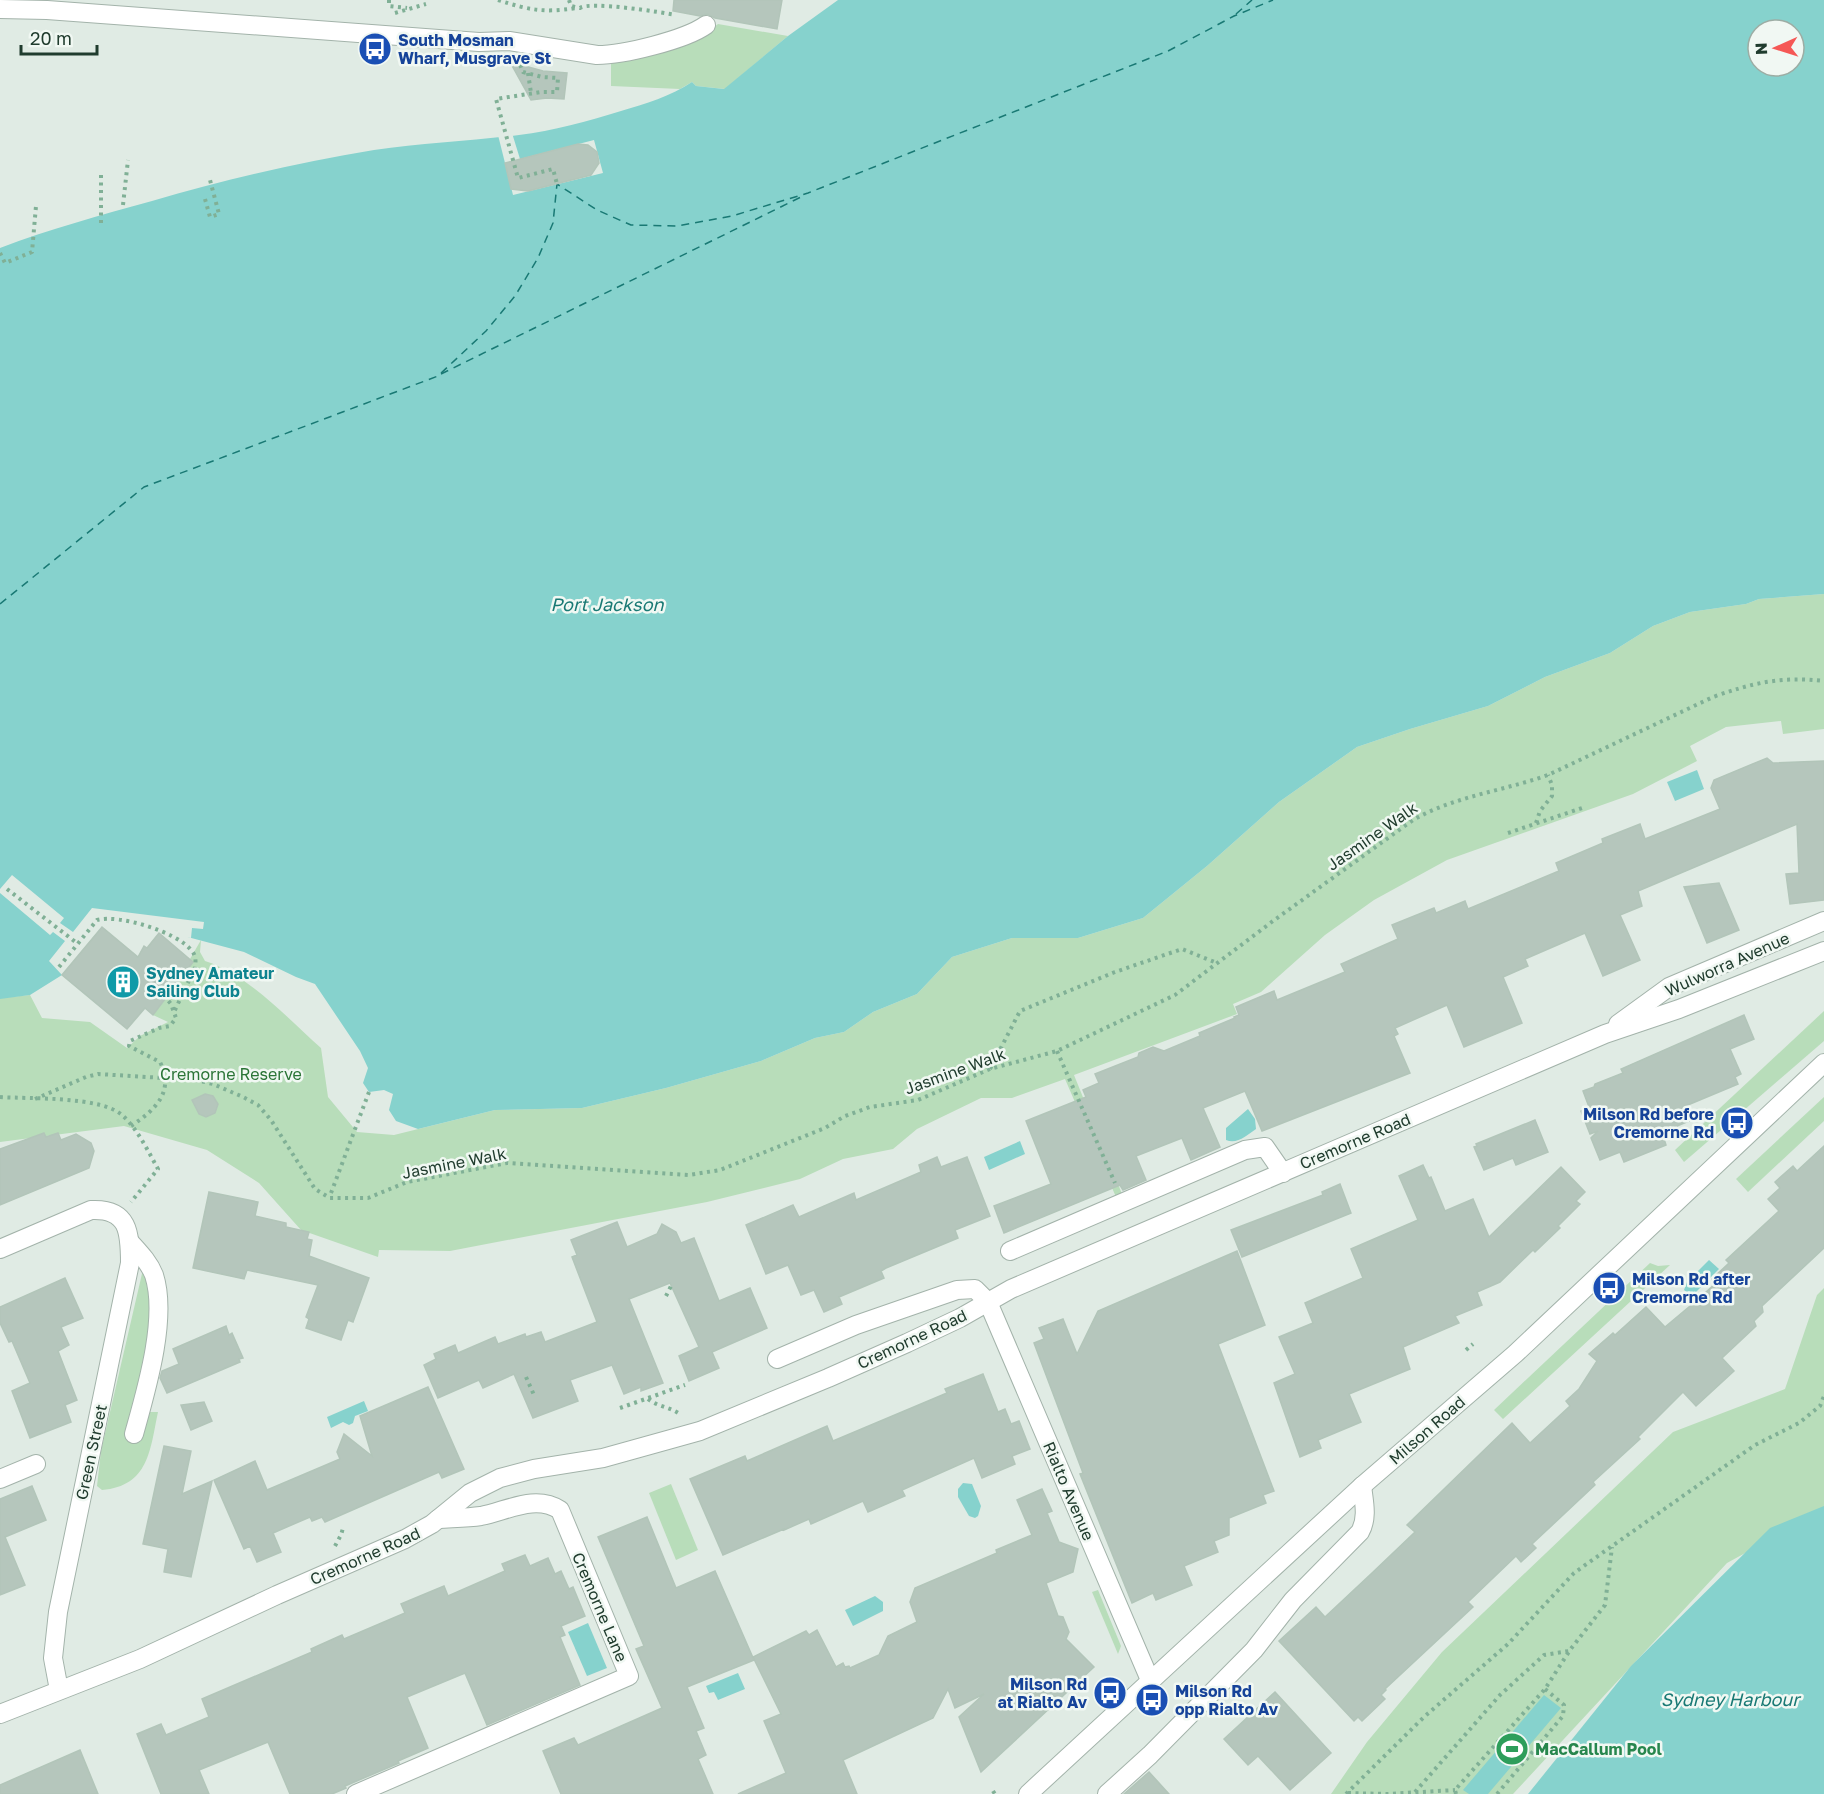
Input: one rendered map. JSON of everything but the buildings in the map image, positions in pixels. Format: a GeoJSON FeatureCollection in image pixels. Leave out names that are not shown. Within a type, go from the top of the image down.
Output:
{"type":"FeatureCollection","features":[{"type":"Feature","properties":{"kind":"street"},"geometry":{"type":"LineString","coordinates":[[0,9],[71,11],[479,42],[509,41],[597,55],[652,45],[697,32],[706,25]]}},
{"type":"Feature","properties":{"kind":"street","name":"Wulworra Avenue"},"geometry":{"type":"LineString","coordinates":[[1605,1034],[1669,987],[1824,921]]}},
{"type":"Feature","properties":{"kind":"street","name":"Cremorne Road"},"geometry":{"type":"LineString","coordinates":[[0,1714],[140,1659],[405,1539],[438,1519],[470,1493],[500,1478],[534,1469],[603,1458],[700,1431],[838,1374],[960,1318],[1011,1289],[1605,1034],[1679,1009],[1824,951]]}},
{"type":"Feature","properties":{"kind":"street","name":"Milson Road"},"geometry":{"type":"LineString","coordinates":[[1028,1794],[1362,1486],[1515,1354],[1824,1063]]}},
{"type":"Feature","properties":{"kind":"street"},"geometry":{"type":"LineString","coordinates":[[1010,1251],[1245,1150],[1265,1147],[1283,1173]]}},
{"type":"Feature","properties":{"kind":"street"},"geometry":{"type":"LineString","coordinates":[[0,1249],[91,1210],[110,1211],[119,1216]]}},
{"type":"Feature","properties":{"kind":"street","name":"Green Street"},"geometry":{"type":"LineString","coordinates":[[59,1690],[53,1658],[58,1612],[130,1263],[127,1228],[119,1216]]}},
{"type":"Feature","properties":{"kind":"street"},"geometry":{"type":"LineString","coordinates":[[130,1242],[146,1259],[154,1274],[158,1319],[151,1365],[134,1434]]}},
{"type":"Feature","properties":{"kind":"street"},"geometry":{"type":"LineString","coordinates":[[777,1359],[856,1325],[957,1290],[975,1289],[988,1302]]}},
{"type":"Feature","properties":{"kind":"street","name":"Rialto Avenue"},"geometry":{"type":"LineString","coordinates":[[988,1302],[1150,1680]]}},
{"type":"Feature","properties":{"kind":"street"},"geometry":{"type":"LineString","coordinates":[[0,1479],[36,1464]]}},
{"type":"Feature","properties":{"kind":"street"},"geometry":{"type":"LineString","coordinates":[[1107,1794],[1150,1755],[1254,1650],[1293,1600],[1360,1532],[1364,1525],[1365,1513],[1362,1486]]}},
{"type":"Feature","properties":{"kind":"street","name":"Cremorne Lane"},"geometry":{"type":"LineString","coordinates":[[356,1794],[629,1676],[560,1510],[547,1505],[525,1504],[481,1516],[438,1519]]}},
{"type":"Feature","properties":{"kind":"path"},"geometry":{"type":"LineString","coordinates":[[389,0],[389,6],[411,8]]}},
{"type":"Feature","properties":{"kind":"path"},"geometry":{"type":"LineString","coordinates":[[498,0],[527,10],[555,11],[579,8],[585,2],[684,16]]}},
{"type":"Feature","properties":{"kind":"path"},"geometry":{"type":"LineString","coordinates":[[569,0],[571,6],[579,8]]}},
{"type":"Feature","properties":{"kind":"path"},"geometry":{"type":"LineString","coordinates":[[515,57],[524,72],[558,78],[557,92],[531,93],[496,99],[518,178],[553,169],[557,184]]}},
{"type":"Feature","properties":{"kind":"path"},"geometry":{"type":"LineString","coordinates":[[528,73],[531,93]]}},
{"type":"Feature","properties":{"kind":"path"},"geometry":{"type":"LineString","coordinates":[[123,205],[128,160]]}},
{"type":"Feature","properties":{"kind":"path"},"geometry":{"type":"LineString","coordinates":[[101,171],[101,223]]}},
{"type":"Feature","properties":{"kind":"path"},"geometry":{"type":"LineString","coordinates":[[205,199],[210,217],[219,214],[210,180]]}},
{"type":"Feature","properties":{"kind":"path"},"geometry":{"type":"LineString","coordinates":[[0,253],[5,263],[32,252],[36,206]]}},
{"type":"Feature","properties":{"kind":"path","name":"Jasmine Walk"},"geometry":{"type":"LineString","coordinates":[[0,1097],[35,1099],[98,1074],[196,1080],[213,1084],[258,1105],[271,1120],[315,1189],[330,1198],[357,1200],[380,1195],[407,1182],[507,1163],[689,1175],[720,1170],[825,1128],[845,1116],[870,1107],[918,1100],[990,1069],[1057,1051],[1175,995],[1413,820],[1432,810],[1548,775],[1713,697],[1734,690],[1769,680],[1824,681]]}},
{"type":"Feature","properties":{"kind":"path"},"geometry":{"type":"LineString","coordinates":[[1536,824],[1540,812],[1552,796],[1552,785],[1548,775]]}},
{"type":"Feature","properties":{"kind":"path"},"geometry":{"type":"LineString","coordinates":[[1508,834],[1582,808]]}},
{"type":"Feature","properties":{"kind":"path"},"geometry":{"type":"LineString","coordinates":[[7,889],[78,944]]}},
{"type":"Feature","properties":{"kind":"path"},"geometry":{"type":"LineString","coordinates":[[59,967],[97,920],[103,918],[134,923],[167,933],[190,948],[196,960],[195,968],[174,1011]]}},
{"type":"Feature","properties":{"kind":"path"},"geometry":{"type":"LineString","coordinates":[[990,1069],[1020,1011],[1115,972],[1182,950],[1218,963]]}},
{"type":"Feature","properties":{"kind":"path"},"geometry":{"type":"LineString","coordinates":[[131,1126],[160,1101],[166,1078],[160,1062],[129,1046],[130,1041],[159,1028],[170,1026],[176,1018],[166,998]]}},
{"type":"Feature","properties":{"kind":"path"},"geometry":{"type":"LineString","coordinates":[[1057,1051],[1123,1203]]}},
{"type":"Feature","properties":{"kind":"path"},"geometry":{"type":"LineString","coordinates":[[331,1193],[369,1092]]}},
{"type":"Feature","properties":{"kind":"path"},"geometry":{"type":"LineString","coordinates":[[35,1099],[98,1104],[122,1115],[131,1126],[158,1169],[119,1216]]}},
{"type":"Feature","properties":{"kind":"path"},"geometry":{"type":"LineString","coordinates":[[666,1296],[671,1286]]}},
{"type":"Feature","properties":{"kind":"path"},"geometry":{"type":"LineString","coordinates":[[1466,1350],[1473,1344]]}},
{"type":"Feature","properties":{"kind":"path"},"geometry":{"type":"LineString","coordinates":[[526,1377],[534,1395]]}},
{"type":"Feature","properties":{"kind":"path"},"geometry":{"type":"LineString","coordinates":[[620,1408],[685,1384]]}},
{"type":"Feature","properties":{"kind":"path"},"geometry":{"type":"LineString","coordinates":[[1346,1793],[1424,1717],[1508,1644],[1574,1573],[1755,1446],[1799,1423],[1820,1406],[1824,1396]]}},
{"type":"Feature","properties":{"kind":"path"},"geometry":{"type":"LineString","coordinates":[[647,1399],[656,1405],[679,1412]]}},
{"type":"Feature","properties":{"kind":"path"},"geometry":{"type":"LineString","coordinates":[[1346,1793],[1456,1792],[1545,1689],[1570,1650],[1605,1605],[1612,1546]]}},
{"type":"Feature","properties":{"kind":"path"},"geometry":{"type":"LineString","coordinates":[[1415,1792],[1500,1695],[1544,1655],[1570,1650]]}},
{"type":"Feature","properties":{"kind":"path"},"geometry":{"type":"LineString","coordinates":[[1497,1794],[1563,1716],[1564,1705],[1545,1689]]}},
{"type":"Feature","properties":{"kind":"green space"},"geometry":{"type":"Polygon","coordinates":[[[718,24],[788,36],[725,89],[696,86],[692,82],[680,89],[611,86],[611,60],[637,59],[700,38],[718,24]]]}},
{"type":"Feature","properties":{"kind":"green space","name":"Cremorne Reserve"},"geometry":{"type":"Polygon","coordinates":[[[1824,594],[1824,729],[1783,734],[1781,721],[1726,727],[1690,746],[1697,761],[1633,794],[1447,860],[1374,900],[1325,935],[1261,992],[1233,1004],[1237,1014],[1074,1075],[1122,1194],[1116,1197],[1065,1079],[1012,1098],[981,1098],[917,1129],[893,1149],[843,1159],[800,1179],[707,1202],[450,1251],[379,1250],[378,1257],[301,1230],[259,1183],[207,1150],[124,1126],[0,1142],[0,998],[30,995],[42,1018],[90,1022],[127,1048],[140,1036],[168,1022],[153,1015],[193,962],[190,959],[201,940],[200,952],[205,961],[237,976],[252,987],[321,1048],[328,1097],[357,1132],[394,1135],[495,1110],[582,1108],[666,1088],[761,1061],[815,1038],[844,1032],[873,1012],[917,994],[952,957],[1012,938],[1078,938],[1143,918],[1207,866],[1279,802],[1357,747],[1488,706],[1545,677],[1610,653],[1653,626],[1690,612],[1746,604],[1759,599],[1824,594]]]}},
{"type":"Feature","properties":{"kind":"green space"},"geometry":{"type":"Polygon","coordinates":[[[1824,1011],[1824,1041],[1684,1162],[1675,1150],[1824,1011]]]}},
{"type":"Feature","properties":{"kind":"green space"},"geometry":{"type":"Polygon","coordinates":[[[1824,1097],[1824,1121],[1748,1192],[1736,1179],[1824,1097]]]}},
{"type":"Feature","properties":{"kind":"green space"},"geometry":{"type":"Polygon","coordinates":[[[1650,1263],[1658,1266],[1670,1265],[1503,1419],[1494,1410],[1650,1263]]]}},
{"type":"Feature","properties":{"kind":"green space"},"geometry":{"type":"Polygon","coordinates":[[[144,1265],[150,1309],[147,1352],[127,1439],[139,1443],[147,1412],[158,1412],[149,1452],[138,1474],[118,1487],[102,1490],[97,1486],[101,1451],[144,1265]]]}},
{"type":"Feature","properties":{"kind":"green space"},"geometry":{"type":"Polygon","coordinates":[[[1824,1288],[1824,1510],[1727,1563],[1513,1794],[1331,1794],[1367,1742],[1442,1652],[1673,1432],[1785,1389],[1817,1295],[1824,1288]]]}},
{"type":"Feature","properties":{"kind":"green space"},"geometry":{"type":"Polygon","coordinates":[[[671,1484],[698,1550],[676,1560],[649,1493],[671,1484]]]}},
{"type":"Feature","properties":{"kind":"green space"},"geometry":{"type":"Polygon","coordinates":[[[1098,1590],[1121,1646],[1118,1654],[1092,1592],[1098,1590]]]}},
{"type":"Feature","properties":{"kind":"water","name":"Port Jackson"},"geometry":{"type":"Polygon","coordinates":[[[838,0],[1824,0],[1824,594],[1759,599],[1746,604],[1690,612],[1653,626],[1610,653],[1545,677],[1488,706],[1357,747],[1279,802],[1207,866],[1143,918],[1078,938],[1012,938],[952,957],[917,994],[873,1012],[844,1032],[815,1038],[761,1061],[666,1088],[582,1108],[495,1110],[418,1129],[396,1121],[389,1110],[393,1094],[384,1090],[369,1092],[363,1083],[368,1068],[360,1051],[315,984],[244,952],[165,931],[101,928],[62,975],[30,995],[0,999],[0,248],[57,228],[207,186],[290,166],[374,150],[519,135],[558,128],[648,102],[692,82],[696,86],[724,89],[788,36],[838,0]]]}},
{"type":"Feature","properties":{"kind":"water"},"geometry":{"type":"Polygon","coordinates":[[[1697,770],[1704,789],[1675,801],[1667,782],[1697,770]]]}},
{"type":"Feature","properties":{"kind":"water"},"geometry":{"type":"Polygon","coordinates":[[[1248,1109],[1255,1119],[1256,1129],[1238,1140],[1226,1140],[1226,1128],[1248,1109]]]}},
{"type":"Feature","properties":{"kind":"water"},"geometry":{"type":"Polygon","coordinates":[[[1020,1141],[1025,1154],[989,1170],[984,1157],[1020,1141]]]}},
{"type":"Feature","properties":{"kind":"water"},"geometry":{"type":"Polygon","coordinates":[[[1709,1260],[1719,1269],[1696,1292],[1689,1294],[1684,1290],[1687,1282],[1709,1260]]]}},
{"type":"Feature","properties":{"kind":"water"},"geometry":{"type":"Polygon","coordinates":[[[364,1401],[368,1411],[355,1416],[353,1423],[349,1425],[343,1422],[331,1428],[327,1417],[364,1401]]]}},
{"type":"Feature","properties":{"kind":"water"},"geometry":{"type":"Polygon","coordinates":[[[963,1483],[972,1484],[981,1506],[975,1518],[969,1516],[958,1497],[958,1489],[963,1483]]]}},
{"type":"Feature","properties":{"kind":"water","name":"Sydney Harbour"},"geometry":{"type":"Polygon","coordinates":[[[1824,1506],[1824,1794],[1528,1794],[1631,1666],[1770,1528],[1824,1506]]]}},
{"type":"Feature","properties":{"kind":"water"},"geometry":{"type":"Polygon","coordinates":[[[875,1596],[883,1602],[883,1611],[853,1626],[845,1610],[875,1596]]]}},
{"type":"Feature","properties":{"kind":"water"},"geometry":{"type":"Polygon","coordinates":[[[588,1623],[607,1668],[587,1676],[568,1632],[588,1623]]]}},
{"type":"Feature","properties":{"kind":"water"},"geometry":{"type":"Polygon","coordinates":[[[738,1673],[745,1689],[718,1700],[714,1692],[709,1693],[706,1686],[738,1673]]]}},
{"type":"Feature","properties":{"kind":"water","name":"MacCallum Pool"},"geometry":{"type":"Polygon","coordinates":[[[1544,1695],[1561,1708],[1488,1794],[1469,1794],[1463,1790],[1544,1695]]]}},
{"type":"Feature","properties":{"kind":"pier"},"geometry":{"type":"Polygon","coordinates":[[[512,133],[520,159],[594,140],[603,173],[513,195],[498,135],[512,133]]]}},
{"type":"Feature","properties":{"kind":"pier"},"geometry":{"type":"Polygon","coordinates":[[[12,875],[64,918],[60,923],[73,932],[92,908],[204,922],[203,929],[192,928],[191,938],[165,934],[106,931],[101,928],[62,975],[49,961],[65,941],[53,932],[50,935],[0,893],[0,889],[12,875]]]}},
{"type":"Feature","properties":{"kind":"ferry route"},"geometry":{"type":"LineString","coordinates":[[1236,14],[1252,0]]}},
{"type":"Feature","properties":{"kind":"ferry route"},"geometry":{"type":"LineString","coordinates":[[0,604],[144,487],[438,376],[486,331],[515,296],[538,258],[553,223],[557,184],[597,210],[631,225],[677,226],[732,216],[808,193],[1168,51],[1234,16],[1273,0]]}},
{"type":"Feature","properties":{"kind":"ferry route"},"geometry":{"type":"LineString","coordinates":[[441,374],[803,196]]}},
{"type":"Feature","properties":{"kind":"place","name":"South Mosman Wharf, Musgrave St"},"geometry":{"type":"Point","coordinates":[375,49]}},
{"type":"Feature","properties":{"kind":"place","name":"Sydney Amateur Sailing Club"},"geometry":{"type":"Point","coordinates":[123,982]}},
{"type":"Feature","properties":{"kind":"place","name":"Milson Rd before Cremorne Rd"},"geometry":{"type":"Point","coordinates":[1737,1123]}},
{"type":"Feature","properties":{"kind":"place","name":"Milson Rd after Cremorne Rd"},"geometry":{"type":"Point","coordinates":[1609,1288]}},
{"type":"Feature","properties":{"kind":"place","name":"Milson Rd at Rialto Av"},"geometry":{"type":"Point","coordinates":[1110,1693]}},
{"type":"Feature","properties":{"kind":"place","name":"Milson Rd opp Rialto Av"},"geometry":{"type":"Point","coordinates":[1152,1700]}},
{"type":"Feature","properties":{"kind":"place","name":"MacCallum Pool"},"geometry":{"type":"Point","coordinates":[1512,1749]}}]}
